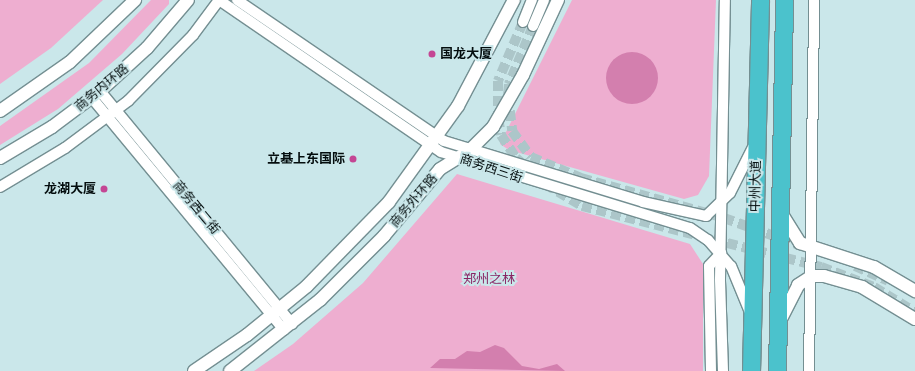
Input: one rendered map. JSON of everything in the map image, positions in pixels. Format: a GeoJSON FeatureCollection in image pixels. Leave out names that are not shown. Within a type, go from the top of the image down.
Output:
{"type":"FeatureCollection","features":[{"type":"Feature","properties":{"kind":"highway","name":"中州大道"},"geometry":{"type":"LineString","coordinates":[[751,371],[754,320],[760,0]]}},
{"type":"Feature","properties":{"kind":"highway","name":"中州大道"},"geometry":{"type":"LineString","coordinates":[[777,371],[784,0]]}},
{"type":"Feature","properties":{"kind":"highway"},"geometry":{"type":"LineString","coordinates":[[783,76],[794,0]]}},
{"type":"Feature","properties":{"kind":"street"},"geometry":{"type":"LineString","coordinates":[[0,110],[70,62],[135,0]]}},
{"type":"Feature","properties":{"kind":"street","name":"商务内环路"},"geometry":{"type":"LineString","coordinates":[[0,158],[96,94],[146,48],[188,0]]}},
{"type":"Feature","properties":{"kind":"street"},"geometry":{"type":"LineString","coordinates":[[0,187],[65,148],[112,114],[178,52],[219,0]]}},
{"type":"Feature","properties":{"kind":"street","name":"商务西三街"},"geometry":{"type":"LineString","coordinates":[[219,0],[457,158],[690,228],[721,253],[731,266],[754,320]]}},
{"type":"Feature","properties":{"kind":"street","name":"商务西三街"},"geometry":{"type":"LineString","coordinates":[[237,0],[433,142],[470,150],[693,216],[706,216],[722,203],[740,177],[757,136]]}},
{"type":"Feature","properties":{"kind":"street","name":"商务外环路"},"geometry":{"type":"LineString","coordinates":[[194,371],[276,312],[370,222],[433,142],[474,80],[514,0]]}},
{"type":"Feature","properties":{"kind":"street"},"geometry":{"type":"LineString","coordinates":[[523,22],[532,0]]}},
{"type":"Feature","properties":{"kind":"street"},"geometry":{"type":"LineString","coordinates":[[534,26],[544,0]]}},
{"type":"Feature","properties":{"kind":"street","name":"商务外环路"},"geometry":{"type":"LineString","coordinates":[[230,371],[288,327],[384,236],[440,169],[470,150],[493,127],[509,101],[558,0]]}},
{"type":"Feature","properties":{"kind":"street"},"geometry":{"type":"LineString","coordinates":[[723,371],[721,253],[725,0]]}},
{"type":"Feature","properties":{"kind":"street"},"geometry":{"type":"LineString","coordinates":[[810,371],[814,0]]}},
{"type":"Feature","properties":{"kind":"street","name":"商务西二街"},"geometry":{"type":"LineString","coordinates":[[96,94],[288,327]]}},
{"type":"Feature","properties":{"kind":"street"},"geometry":{"type":"LineString","coordinates":[[780,210],[794,237],[812,248],[874,267],[915,291]]}},
{"type":"Feature","properties":{"kind":"street"},"geometry":{"type":"LineString","coordinates":[[711,371],[709,266],[721,253]]}},
{"type":"Feature","properties":{"kind":"street"},"geometry":{"type":"LineString","coordinates":[[777,327],[792,292],[812,276],[838,278],[862,287],[915,319]]}},
{"type":"Feature","properties":{"kind":"green space"},"geometry":{"type":"Polygon","coordinates":[[[0,0],[103,0],[51,48],[0,84],[0,0]]]}},
{"type":"Feature","properties":{"kind":"green space"},"geometry":{"type":"Polygon","coordinates":[[[151,0],[169,0],[169,4],[122,54],[58,109],[0,145],[0,126],[89,63],[151,0]]]}},
{"type":"Feature","properties":{"kind":"green space"},"geometry":{"type":"Polygon","coordinates":[[[572,0],[716,0],[709,176],[698,195],[684,199],[509,150],[500,144],[572,0]]]}},
{"type":"Feature","properties":{"kind":"green space","name":"郑州之林"},"geometry":{"type":"Polygon","coordinates":[[[457,174],[690,244],[703,264],[703,371],[254,371],[293,344],[363,283],[457,174]]]}},
{"type":"Feature","properties":{"kind":"shaded area"},"geometry":{"type":"Polygon","coordinates":[[[627,52],[637,52],[651,59],[658,73],[658,83],[651,97],[637,104],[627,104],[617,100],[610,93],[606,83],[606,73],[610,63],[617,56],[627,52]]]}},
{"type":"Feature","properties":{"kind":"shaded area"},"geometry":{"type":"Polygon","coordinates":[[[495,345],[504,348],[522,366],[539,369],[557,364],[565,371],[430,368],[440,359],[455,359],[467,351],[480,352],[495,345]]]}},
{"type":"Feature","properties":{"kind":"tunnel"},"geometry":{"type":"LineString","coordinates":[[523,22],[498,81],[498,118],[501,135],[516,158],[545,184],[582,206],[821,267],[874,287],[915,312]]}},
{"type":"Feature","properties":{"kind":"tunnel"},"geometry":{"type":"LineString","coordinates":[[533,26],[509,84],[508,96],[512,131],[531,157],[581,178],[724,218],[805,247]]}},
{"type":"Feature","properties":{"kind":"tunnel"},"geometry":{"type":"LineString","coordinates":[[855,266],[888,281]]}},
{"type":"Feature","properties":{"kind":"place","name":"国龙大厦"},"geometry":{"type":"Point","coordinates":[432,54]}},
{"type":"Feature","properties":{"kind":"place","name":"立基上东国际"},"geometry":{"type":"Point","coordinates":[353,159]}},
{"type":"Feature","properties":{"kind":"place","name":"龙湖大厦"},"geometry":{"type":"Point","coordinates":[104,189]}}]}
